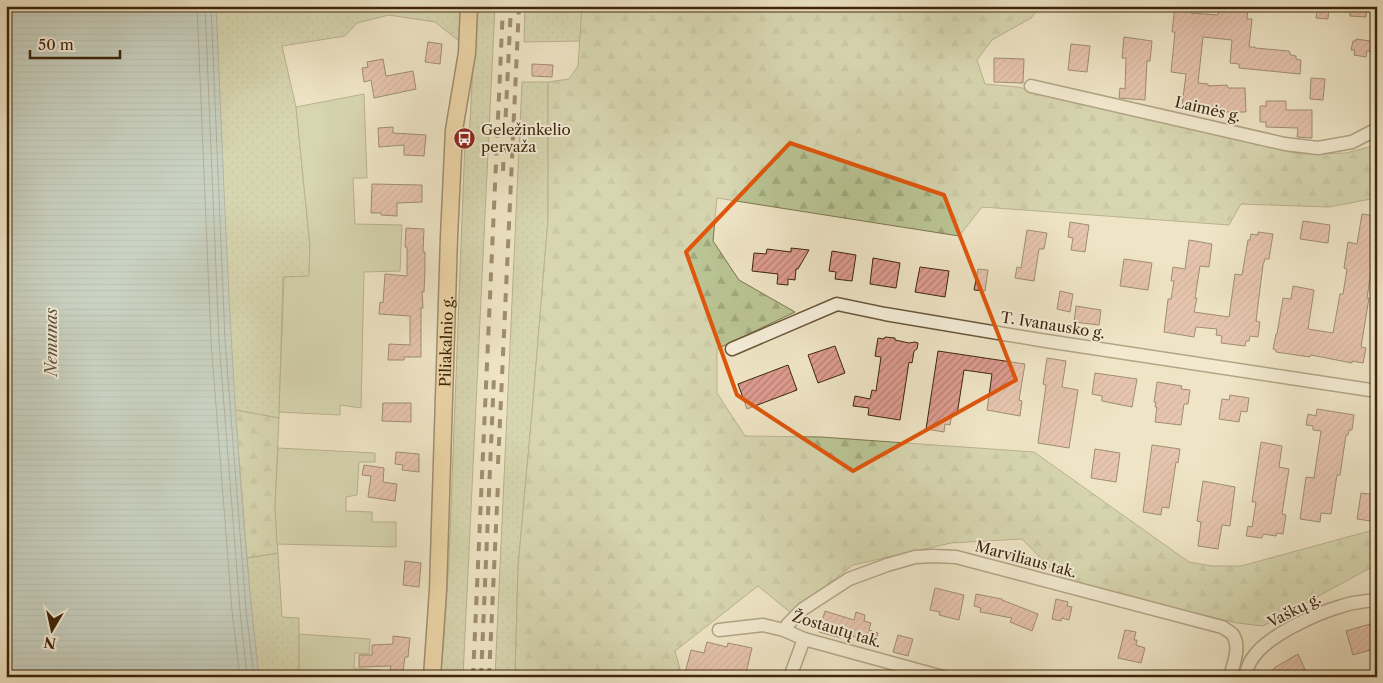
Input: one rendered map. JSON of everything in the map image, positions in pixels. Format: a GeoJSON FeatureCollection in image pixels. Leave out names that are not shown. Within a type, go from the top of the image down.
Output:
{"type":"FeatureCollection","features":[{"type":"Feature","properties":{"kind":"main road","name":"Piliakalnio g."},"geometry":{"type":"LineString","coordinates":[[432,677],[438,590],[454,130],[467,53],[469,6]]}},
{"type":"Feature","properties":{"kind":"street","name":"Laimės g."},"geometry":{"type":"LineString","coordinates":[[1031,86],[1285,144],[1318,148],[1352,142],[1377,129]]}},
{"type":"Feature","properties":{"kind":"street","name":"T. Ivanausko g."},"geometry":{"type":"LineString","coordinates":[[732,348],[837,304],[1049,342],[1377,391]]}},
{"type":"Feature","properties":{"kind":"street","name":"Marviliaus tak."},"geometry":{"type":"LineString","coordinates":[[784,630],[803,609],[848,579],[915,557],[956,557],[1222,627],[1233,635],[1236,644],[1236,656],[1230,677]]}},
{"type":"Feature","properties":{"kind":"street","name":"Vaškų g."},"geometry":{"type":"LineString","coordinates":[[1245,677],[1251,660],[1261,647],[1280,633],[1344,605],[1377,600]]}},
{"type":"Feature","properties":{"kind":"street","name":"Žostautų tak."},"geometry":{"type":"LineString","coordinates":[[719,630],[763,625],[784,630],[804,639],[943,677]]}},
{"type":"Feature","properties":{"kind":"street"},"geometry":{"type":"LineString","coordinates":[[790,677],[804,639]]}},
{"type":"Feature","properties":{"kind":"highlighted area"},"geometry":{"type":"Polygon","coordinates":[[[790,143],[944,195],[1016,380],[853,471],[737,395],[686,252],[790,143]]]}},
{"type":"Feature","properties":{"kind":"green space"},"geometry":{"type":"Polygon","coordinates":[[[216,6],[460,6],[459,41],[435,22],[389,15],[357,23],[345,36],[282,46],[296,107],[310,246],[309,277],[283,277],[279,418],[235,410],[230,340],[216,6]]]}},
{"type":"Feature","properties":{"kind":"green space"},"geometry":{"type":"Polygon","coordinates":[[[476,6],[495,6],[463,677],[440,677],[449,560],[465,141],[469,141],[476,6]]]}},
{"type":"Feature","properties":{"kind":"green space"},"geometry":{"type":"Polygon","coordinates":[[[525,6],[582,6],[580,41],[524,42],[525,6]]]}},
{"type":"Feature","properties":{"kind":"green space"},"geometry":{"type":"Polygon","coordinates":[[[582,6],[1041,6],[1031,18],[992,40],[977,60],[985,84],[1018,87],[1299,154],[1346,153],[1377,145],[1376,198],[1329,207],[1241,204],[1229,225],[982,207],[959,236],[717,198],[713,241],[739,280],[795,312],[717,349],[717,393],[745,436],[821,437],[1034,452],[1189,562],[1212,566],[1241,566],[1377,529],[1377,566],[1263,626],[1237,623],[1065,583],[1022,539],[951,543],[853,565],[791,613],[758,586],[675,651],[682,677],[515,677],[518,567],[548,219],[548,82],[569,79],[578,66],[582,6]]]}},
{"type":"Feature","properties":{"kind":"green space"},"geometry":{"type":"Polygon","coordinates":[[[522,82],[548,82],[548,219],[518,567],[515,677],[495,677],[522,82]]]}},
{"type":"Feature","properties":{"kind":"green space"},"geometry":{"type":"Polygon","coordinates":[[[364,94],[367,178],[353,178],[355,224],[402,225],[400,271],[364,272],[361,408],[340,405],[340,415],[279,412],[284,277],[309,276],[310,246],[296,107],[364,94]]]}},
{"type":"Feature","properties":{"kind":"green space"},"geometry":{"type":"Polygon","coordinates":[[[235,410],[279,418],[275,506],[278,553],[247,558],[235,410]]]}},
{"type":"Feature","properties":{"kind":"green space"},"geometry":{"type":"Polygon","coordinates":[[[278,448],[375,453],[375,462],[359,462],[357,495],[346,497],[346,511],[372,512],[372,522],[396,522],[396,547],[277,544],[275,506],[278,448]]]}},
{"type":"Feature","properties":{"kind":"green space"},"geometry":{"type":"Polygon","coordinates":[[[278,553],[282,617],[299,618],[299,677],[259,677],[247,558],[278,553]]]}},
{"type":"Feature","properties":{"kind":"green space"},"geometry":{"type":"Polygon","coordinates":[[[299,634],[370,639],[369,654],[355,653],[354,668],[380,670],[379,677],[299,677],[299,634]]]}},
{"type":"Feature","properties":{"kind":"water","name":"Nemunas"},"geometry":{"type":"Polygon","coordinates":[[[6,6],[216,6],[227,258],[237,426],[250,593],[259,677],[6,677],[6,6]]]}},
{"type":"Feature","properties":{"kind":"building"},"geometry":{"type":"Polygon","coordinates":[[[1175,6],[1191,6],[1191,13],[1218,15],[1219,9],[1235,11],[1235,7],[1248,8],[1247,19],[1252,19],[1249,47],[1289,51],[1291,55],[1296,56],[1296,59],[1301,60],[1300,74],[1239,68],[1239,64],[1230,63],[1232,40],[1203,37],[1198,83],[1208,84],[1208,86],[1227,85],[1228,88],[1245,88],[1246,112],[1221,112],[1182,106],[1186,74],[1171,72],[1175,32],[1172,32],[1175,6]]]}},
{"type":"Feature","properties":{"kind":"building"},"geometry":{"type":"Polygon","coordinates":[[[1318,6],[1329,6],[1328,19],[1316,18],[1318,6]]]}},
{"type":"Feature","properties":{"kind":"building"},"geometry":{"type":"Polygon","coordinates":[[[1350,6],[1367,6],[1366,17],[1350,16],[1350,6]]]}},
{"type":"Feature","properties":{"kind":"building"},"geometry":{"type":"Polygon","coordinates":[[[1124,37],[1152,41],[1150,61],[1147,61],[1145,100],[1119,98],[1120,88],[1125,89],[1126,58],[1122,58],[1124,37]]]}},
{"type":"Feature","properties":{"kind":"building"},"geometry":{"type":"Polygon","coordinates":[[[1356,39],[1377,42],[1377,52],[1367,51],[1366,57],[1354,55],[1355,50],[1351,50],[1353,41],[1356,41],[1356,39]]]}},
{"type":"Feature","properties":{"kind":"building"},"geometry":{"type":"Polygon","coordinates":[[[428,42],[442,44],[440,64],[425,62],[428,42]]]}},
{"type":"Feature","properties":{"kind":"building"},"geometry":{"type":"Polygon","coordinates":[[[1071,44],[1090,46],[1087,72],[1068,70],[1071,44]]]}},
{"type":"Feature","properties":{"kind":"building"},"geometry":{"type":"Polygon","coordinates":[[[994,58],[1024,59],[1023,83],[994,82],[994,58]]]}},
{"type":"Feature","properties":{"kind":"building"},"geometry":{"type":"Polygon","coordinates":[[[383,59],[386,76],[413,71],[416,89],[374,98],[371,80],[364,82],[362,68],[368,67],[367,62],[383,59]]]}},
{"type":"Feature","properties":{"kind":"building"},"geometry":{"type":"Polygon","coordinates":[[[532,64],[553,65],[552,77],[532,76],[532,64]]]}},
{"type":"Feature","properties":{"kind":"building"},"geometry":{"type":"Polygon","coordinates":[[[1311,78],[1325,79],[1323,100],[1310,99],[1311,78]]]}},
{"type":"Feature","properties":{"kind":"building"},"geometry":{"type":"Polygon","coordinates":[[[1266,101],[1286,101],[1286,110],[1312,110],[1312,138],[1297,137],[1298,128],[1266,127],[1266,122],[1260,122],[1260,106],[1266,106],[1266,101]]]}},
{"type":"Feature","properties":{"kind":"building"},"geometry":{"type":"Polygon","coordinates":[[[393,127],[393,133],[426,135],[424,156],[404,155],[404,145],[379,147],[378,128],[393,127]]]}},
{"type":"Feature","properties":{"kind":"building"},"geometry":{"type":"Polygon","coordinates":[[[372,184],[422,185],[422,202],[397,203],[397,216],[371,213],[372,184]]]}},
{"type":"Feature","properties":{"kind":"building"},"geometry":{"type":"Polygon","coordinates":[[[1362,214],[1376,216],[1374,232],[1377,233],[1377,267],[1375,266],[1374,273],[1371,272],[1361,347],[1366,348],[1363,363],[1276,352],[1273,349],[1283,298],[1291,299],[1293,286],[1314,290],[1308,329],[1333,333],[1340,294],[1343,294],[1347,269],[1344,268],[1348,242],[1357,244],[1362,214]]]}},
{"type":"Feature","properties":{"kind":"building"},"geometry":{"type":"Polygon","coordinates":[[[1303,221],[1330,225],[1328,243],[1300,239],[1303,221]]]}},
{"type":"Feature","properties":{"kind":"building"},"geometry":{"type":"Polygon","coordinates":[[[1070,222],[1089,225],[1085,252],[1071,250],[1073,238],[1068,237],[1070,222]]]}},
{"type":"Feature","properties":{"kind":"building"},"geometry":{"type":"Polygon","coordinates":[[[406,228],[424,229],[423,252],[425,252],[425,268],[424,292],[422,292],[423,308],[421,308],[421,357],[404,357],[404,360],[388,360],[389,344],[410,345],[410,316],[379,314],[380,302],[383,303],[385,274],[407,276],[406,228]]]}},
{"type":"Feature","properties":{"kind":"building"},"geometry":{"type":"Polygon","coordinates":[[[1027,230],[1047,233],[1044,249],[1039,249],[1034,281],[1015,278],[1017,267],[1021,268],[1027,230]]]}},
{"type":"Feature","properties":{"kind":"building"},"geometry":{"type":"Polygon","coordinates":[[[1258,232],[1273,234],[1269,259],[1265,259],[1263,265],[1256,321],[1260,322],[1258,337],[1250,336],[1245,346],[1221,343],[1222,336],[1216,335],[1217,329],[1196,327],[1194,337],[1164,332],[1168,299],[1171,299],[1174,281],[1171,281],[1173,267],[1185,269],[1189,240],[1212,244],[1209,267],[1200,266],[1194,312],[1229,317],[1235,274],[1242,275],[1248,240],[1250,240],[1251,234],[1258,235],[1258,232]]]}},
{"type":"Feature","properties":{"kind":"building"},"geometry":{"type":"Polygon","coordinates":[[[791,248],[809,250],[798,269],[796,269],[795,280],[788,279],[788,285],[777,284],[778,274],[752,271],[754,253],[766,254],[767,249],[791,252],[791,248]]]}},
{"type":"Feature","properties":{"kind":"building"},"geometry":{"type":"Polygon","coordinates":[[[832,251],[856,255],[852,281],[835,279],[836,272],[829,271],[832,251]]]}},
{"type":"Feature","properties":{"kind":"building"},"geometry":{"type":"Polygon","coordinates":[[[873,258],[900,263],[896,288],[870,284],[873,258]]]}},
{"type":"Feature","properties":{"kind":"building"},"geometry":{"type":"Polygon","coordinates":[[[1124,259],[1152,263],[1148,290],[1120,286],[1124,259]]]}},
{"type":"Feature","properties":{"kind":"building"},"geometry":{"type":"Polygon","coordinates":[[[920,267],[949,271],[945,297],[915,292],[920,267]]]}},
{"type":"Feature","properties":{"kind":"building"},"geometry":{"type":"Polygon","coordinates":[[[978,269],[988,270],[985,291],[974,290],[978,269]]]}},
{"type":"Feature","properties":{"kind":"building"},"geometry":{"type":"Polygon","coordinates":[[[1060,291],[1073,294],[1070,312],[1057,309],[1060,291]]]}},
{"type":"Feature","properties":{"kind":"building"},"geometry":{"type":"Polygon","coordinates":[[[1076,306],[1101,310],[1099,325],[1074,322],[1076,306]]]}},
{"type":"Feature","properties":{"kind":"building"},"geometry":{"type":"Polygon","coordinates":[[[885,337],[909,343],[918,343],[917,349],[914,351],[912,363],[909,362],[900,420],[868,415],[869,408],[853,406],[855,396],[870,399],[872,390],[876,391],[881,357],[875,356],[878,338],[884,339],[885,337]]]}},
{"type":"Feature","properties":{"kind":"building"},"geometry":{"type":"Polygon","coordinates":[[[835,346],[845,373],[818,383],[808,355],[835,346]]]}},
{"type":"Feature","properties":{"kind":"building"},"geometry":{"type":"Polygon","coordinates":[[[938,351],[1025,364],[1019,400],[1022,401],[1020,416],[987,410],[992,374],[964,370],[957,415],[952,414],[950,425],[945,424],[944,432],[926,429],[938,351]]]}},
{"type":"Feature","properties":{"kind":"building"},"geometry":{"type":"Polygon","coordinates":[[[1047,358],[1066,361],[1062,387],[1078,390],[1069,448],[1038,443],[1046,385],[1043,384],[1047,358]]]}},
{"type":"Feature","properties":{"kind":"building"},"geometry":{"type":"Polygon","coordinates":[[[788,365],[797,390],[747,409],[738,384],[788,365]]]}},
{"type":"Feature","properties":{"kind":"building"},"geometry":{"type":"Polygon","coordinates":[[[1095,373],[1137,379],[1132,407],[1102,401],[1102,396],[1092,394],[1095,373]]]}},
{"type":"Feature","properties":{"kind":"building"},"geometry":{"type":"Polygon","coordinates":[[[1157,382],[1182,386],[1181,389],[1190,390],[1188,404],[1184,404],[1181,425],[1155,422],[1157,407],[1155,407],[1156,402],[1154,402],[1157,382]]]}},
{"type":"Feature","properties":{"kind":"building"},"geometry":{"type":"Polygon","coordinates":[[[1230,395],[1249,398],[1247,412],[1241,411],[1239,422],[1219,419],[1222,399],[1229,400],[1230,395]]]}},
{"type":"Feature","properties":{"kind":"building"},"geometry":{"type":"Polygon","coordinates":[[[383,403],[411,403],[411,422],[382,421],[383,403]]]}},
{"type":"Feature","properties":{"kind":"building"},"geometry":{"type":"Polygon","coordinates":[[[1317,409],[1354,415],[1352,430],[1349,430],[1348,435],[1346,435],[1340,475],[1337,475],[1331,514],[1321,513],[1320,522],[1300,519],[1306,477],[1314,478],[1321,431],[1313,430],[1313,426],[1306,425],[1308,414],[1316,416],[1317,409]]]}},
{"type":"Feature","properties":{"kind":"building"},"geometry":{"type":"Polygon","coordinates":[[[1261,442],[1282,446],[1279,467],[1289,469],[1282,514],[1286,515],[1283,534],[1277,533],[1276,536],[1263,534],[1262,538],[1246,536],[1248,526],[1252,527],[1256,502],[1252,502],[1261,442]]]}},
{"type":"Feature","properties":{"kind":"building"},"geometry":{"type":"Polygon","coordinates":[[[1152,445],[1180,449],[1178,463],[1176,462],[1169,508],[1162,507],[1161,515],[1143,512],[1152,445]]]}},
{"type":"Feature","properties":{"kind":"building"},"geometry":{"type":"Polygon","coordinates":[[[1095,449],[1120,453],[1116,482],[1091,478],[1095,449]]]}},
{"type":"Feature","properties":{"kind":"building"},"geometry":{"type":"Polygon","coordinates":[[[396,452],[419,454],[419,472],[402,470],[403,465],[395,464],[396,452]]]}},
{"type":"Feature","properties":{"kind":"building"},"geometry":{"type":"Polygon","coordinates":[[[364,465],[384,468],[383,482],[397,484],[395,501],[368,497],[371,476],[362,475],[364,465]]]}},
{"type":"Feature","properties":{"kind":"building"},"geometry":{"type":"Polygon","coordinates":[[[1203,481],[1235,487],[1230,526],[1222,525],[1218,549],[1198,546],[1201,522],[1197,521],[1203,481]]]}},
{"type":"Feature","properties":{"kind":"building"},"geometry":{"type":"Polygon","coordinates":[[[1361,493],[1377,495],[1377,522],[1357,519],[1361,493]]]}},
{"type":"Feature","properties":{"kind":"building"},"geometry":{"type":"Polygon","coordinates":[[[405,561],[421,563],[419,587],[403,585],[405,561]]]}},
{"type":"Feature","properties":{"kind":"building"},"geometry":{"type":"Polygon","coordinates":[[[935,588],[964,595],[959,620],[939,615],[940,612],[930,610],[935,588]]]}},
{"type":"Feature","properties":{"kind":"building"},"geometry":{"type":"Polygon","coordinates":[[[976,594],[1002,599],[1038,614],[1032,631],[1010,622],[1012,618],[980,612],[981,608],[974,606],[976,594]]]}},
{"type":"Feature","properties":{"kind":"building"},"geometry":{"type":"Polygon","coordinates":[[[1056,599],[1068,602],[1067,606],[1072,607],[1069,620],[1062,618],[1061,621],[1052,619],[1056,599]]]}},
{"type":"Feature","properties":{"kind":"building"},"geometry":{"type":"Polygon","coordinates":[[[825,611],[854,620],[856,612],[865,615],[864,621],[871,623],[869,630],[878,633],[875,643],[843,633],[841,638],[819,632],[825,611]]]}},
{"type":"Feature","properties":{"kind":"building"},"geometry":{"type":"Polygon","coordinates":[[[1377,622],[1377,648],[1353,655],[1346,631],[1377,622]]]}},
{"type":"Feature","properties":{"kind":"building"},"geometry":{"type":"Polygon","coordinates":[[[1125,630],[1136,632],[1134,640],[1137,640],[1136,645],[1145,648],[1141,663],[1118,658],[1125,630]]]}},
{"type":"Feature","properties":{"kind":"building"},"geometry":{"type":"Polygon","coordinates":[[[898,635],[913,639],[908,656],[893,652],[898,635]]]}},
{"type":"Feature","properties":{"kind":"building"},"geometry":{"type":"Polygon","coordinates":[[[393,636],[410,638],[408,657],[405,657],[402,677],[389,677],[391,666],[359,667],[359,655],[372,655],[372,645],[393,644],[393,636]]]}},
{"type":"Feature","properties":{"kind":"building"},"geometry":{"type":"Polygon","coordinates":[[[707,642],[727,647],[728,643],[752,648],[745,677],[684,677],[691,650],[704,653],[707,642]]]}},
{"type":"Feature","properties":{"kind":"building"},"geometry":{"type":"Polygon","coordinates":[[[1298,654],[1307,674],[1301,677],[1272,677],[1274,668],[1298,654]]]}},
{"type":"Feature","properties":{"kind":"railway"},"geometry":{"type":"LineString","coordinates":[[473,677],[503,6]]}},
{"type":"Feature","properties":{"kind":"railway"},"geometry":{"type":"LineString","coordinates":[[503,171],[511,6]]}},
{"type":"Feature","properties":{"kind":"railway"},"geometry":{"type":"LineString","coordinates":[[498,464],[519,6]]}},
{"type":"Feature","properties":{"kind":"railway"},"geometry":{"type":"LineString","coordinates":[[481,677],[494,376]]}},
{"type":"Feature","properties":{"kind":"railway"},"geometry":{"type":"LineString","coordinates":[[489,677],[498,484]]}},
{"type":"Feature","properties":{"kind":"place","name":"Geležinkelio pervaža"},"geometry":{"type":"Point","coordinates":[465,138]}}]}
